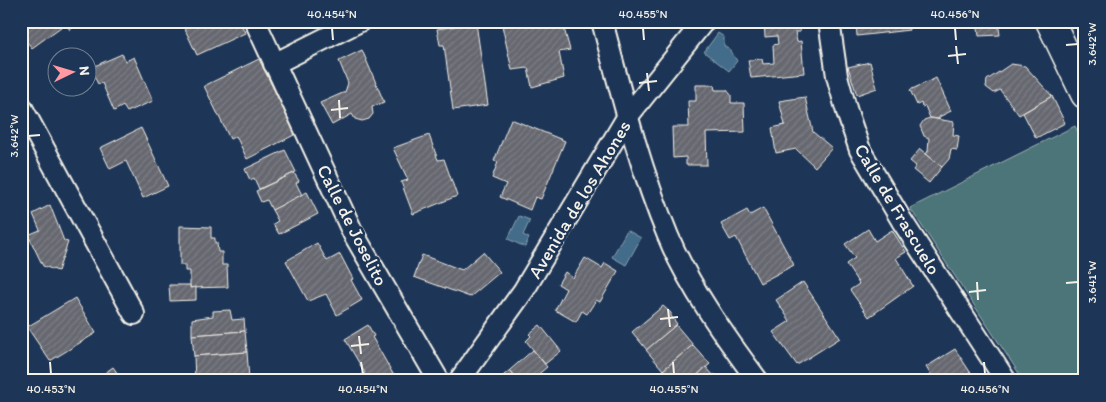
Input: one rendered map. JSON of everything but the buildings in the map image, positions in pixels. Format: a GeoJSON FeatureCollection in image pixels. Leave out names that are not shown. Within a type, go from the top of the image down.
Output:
{"type":"FeatureCollection","features":[{"type":"Feature","properties":{"kind":"street","name":"Calle de Joselito"},"geometry":{"type":"LineString","coordinates":[[255,21],[353,233],[439,381]]}},
{"type":"Feature","properties":{"kind":"street"},"geometry":{"type":"LineString","coordinates":[[274,64],[360,21]]}},
{"type":"Feature","properties":{"kind":"street"},"geometry":{"type":"LineString","coordinates":[[602,21],[645,174],[668,236],[686,274],[736,352],[758,381]]}},
{"type":"Feature","properties":{"kind":"street","name":"Avenida de los Ahones"},"geometry":{"type":"LineString","coordinates":[[459,381],[524,290],[628,116],[704,21]]}},
{"type":"Feature","properties":{"kind":"street","name":"Calle de Frascuelo"},"geometry":{"type":"LineString","coordinates":[[830,21],[837,76],[860,150],[902,221],[1006,381]]}},
{"type":"Feature","properties":{"kind":"street"},"geometry":{"type":"LineString","coordinates":[[1050,21],[1085,94]]}},
{"type":"Feature","properties":{"kind":"street"},"geometry":{"type":"LineString","coordinates":[[21,106],[134,314]]}},
{"type":"Feature","properties":{"kind":"green space"},"geometry":{"type":"Polygon","coordinates":[[[1075,126],[1085,146],[1085,381],[1024,381],[910,208],[1075,126]]]}},
{"type":"Feature","properties":{"kind":"water"},"geometry":{"type":"Polygon","coordinates":[[[718,33],[724,37],[724,46],[731,51],[737,61],[729,71],[704,52],[718,33]]]}},
{"type":"Feature","properties":{"kind":"water"},"geometry":{"type":"Polygon","coordinates":[[[519,216],[530,220],[523,235],[529,238],[525,247],[508,239],[519,216]]]}},
{"type":"Feature","properties":{"kind":"water"},"geometry":{"type":"Polygon","coordinates":[[[627,230],[641,238],[626,265],[612,257],[627,230]]]}}]}
